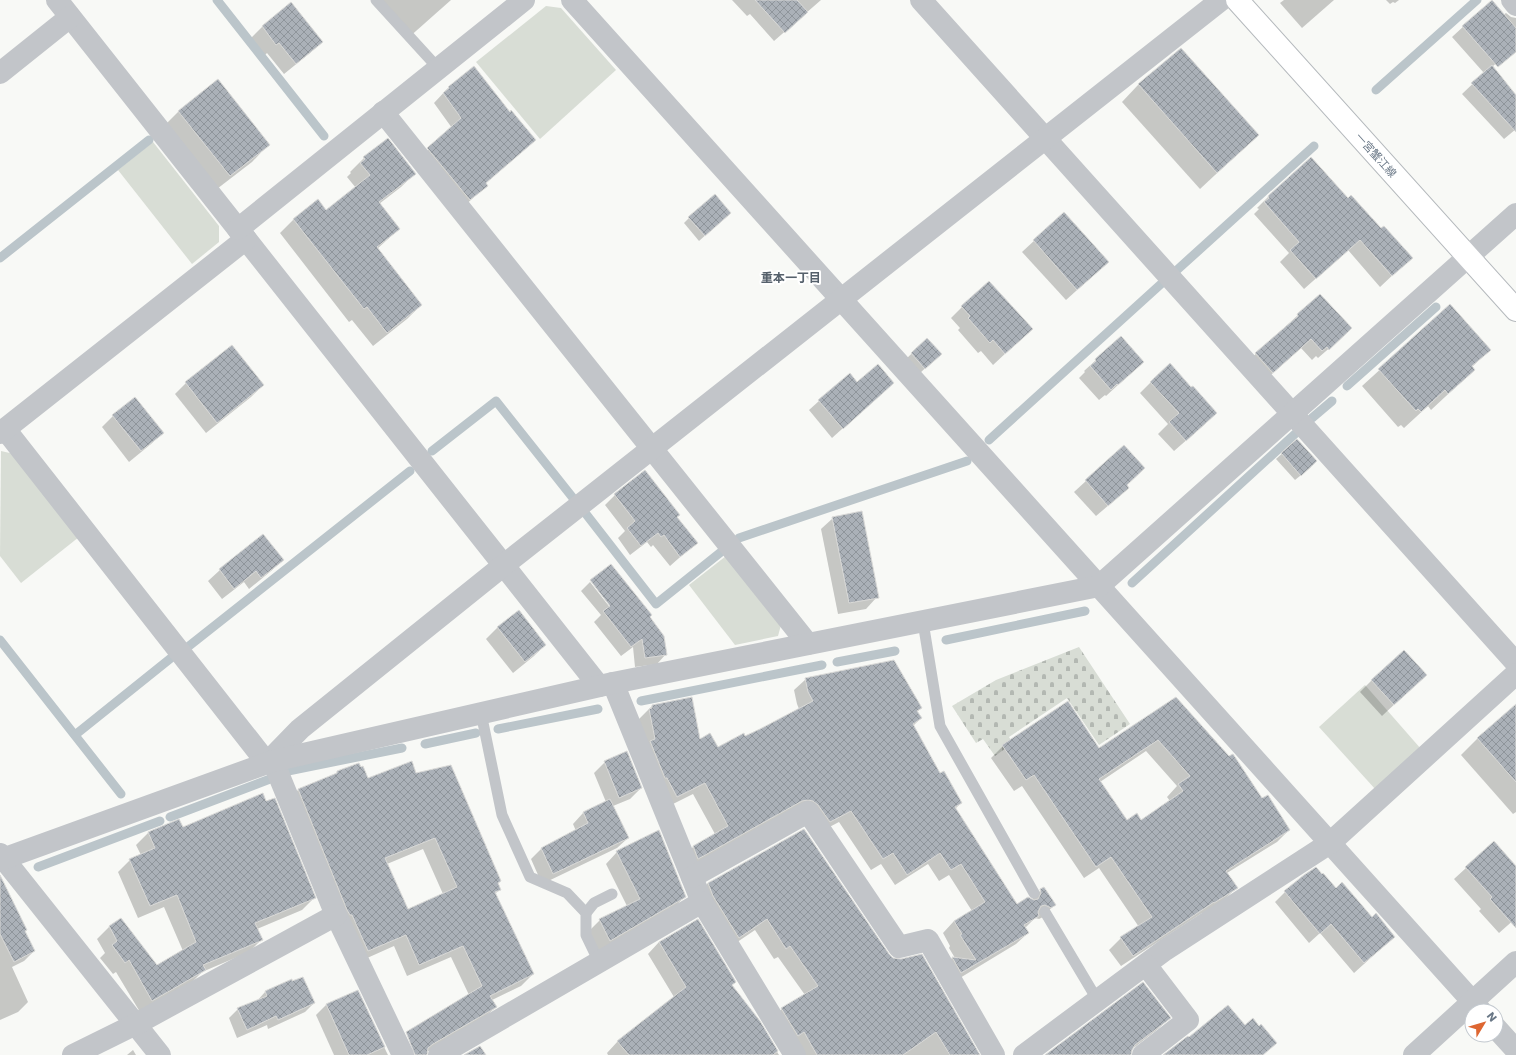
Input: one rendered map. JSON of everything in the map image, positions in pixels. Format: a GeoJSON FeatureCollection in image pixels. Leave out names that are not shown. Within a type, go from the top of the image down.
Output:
{"type":"FeatureCollection","features":[{"type":"Feature","properties":{"kind":"main road","name":"一宮蟹江線"},"geometry":{"type":"LineString","coordinates":[[1237,0],[1516,310]]}},
{"type":"Feature","properties":{"kind":"street"},"geometry":{"type":"LineString","coordinates":[[57,0],[504,566],[606,685],[702,902],[795,1055]]}},
{"type":"Feature","properties":{"kind":"street"},"geometry":{"type":"LineString","coordinates":[[403,1055],[336,914],[270,762],[2,431],[242,234],[383,112],[524,0]]}},
{"type":"Feature","properties":{"kind":"street"},"geometry":{"type":"LineString","coordinates":[[572,0],[1474,1003]]}},
{"type":"Feature","properties":{"kind":"street"},"geometry":{"type":"LineString","coordinates":[[921,0],[1516,663]]}},
{"type":"Feature","properties":{"kind":"street"},"geometry":{"type":"LineString","coordinates":[[270,762],[300,729],[1221,0]]}},
{"type":"Feature","properties":{"kind":"street"},"geometry":{"type":"LineString","coordinates":[[1512,0],[1516,5]]}},
{"type":"Feature","properties":{"kind":"street"},"geometry":{"type":"LineString","coordinates":[[0,73],[70,17]]}},
{"type":"Feature","properties":{"kind":"street"},"geometry":{"type":"LineString","coordinates":[[383,112],[808,644]]}},
{"type":"Feature","properties":{"kind":"street"},"geometry":{"type":"LineString","coordinates":[[160,1055],[1,858],[270,762],[606,685],[1099,586],[1516,214]]}},
{"type":"Feature","properties":{"kind":"street"},"geometry":{"type":"LineString","coordinates":[[1024,1055],[1165,950],[1330,843],[1516,674]]}},
{"type":"Feature","properties":{"kind":"street"},"geometry":{"type":"LineString","coordinates":[[692,877],[808,812],[899,947],[928,940],[994,1055]]}},
{"type":"Feature","properties":{"kind":"street"},"geometry":{"type":"LineString","coordinates":[[438,1055],[702,902]]}},
{"type":"Feature","properties":{"kind":"street"},"geometry":{"type":"LineString","coordinates":[[73,1055],[136,1024],[336,914]]}},
{"type":"Feature","properties":{"kind":"street"},"geometry":{"type":"LineString","coordinates":[[1480,1003],[1516,962]]}},
{"type":"Feature","properties":{"kind":"street"},"geometry":{"type":"LineString","coordinates":[[1143,1055],[1188,1020],[1146,964]]}},
{"type":"Feature","properties":{"kind":"street"},"geometry":{"type":"LineString","coordinates":[[1414,1055],[1464,1016]]}},
{"type":"Feature","properties":{"kind":"street"},"geometry":{"type":"LineString","coordinates":[[1504,1037],[1516,1050]]}},
{"type":"Feature","properties":{"kind":"lane"},"geometry":{"type":"LineString","coordinates":[[376,0],[438,68]]}},
{"type":"Feature","properties":{"kind":"lane"},"geometry":{"type":"LineString","coordinates":[[923,622],[940,726],[1034,893]]}},
{"type":"Feature","properties":{"kind":"lane"},"geometry":{"type":"LineString","coordinates":[[481,713],[502,815],[530,877],[567,893],[586,913]]}},
{"type":"Feature","properties":{"kind":"lane"},"geometry":{"type":"LineString","coordinates":[[599,962],[586,935],[586,913],[594,903],[612,894]]}},
{"type":"Feature","properties":{"kind":"lane"},"geometry":{"type":"LineString","coordinates":[[1045,912],[1098,1000]]}},
{"type":"Feature","properties":{"kind":"green space"},"geometry":{"type":"Polygon","coordinates":[[[546,6],[561,8],[616,70],[540,139],[476,62],[546,6]]]}},
{"type":"Feature","properties":{"kind":"green space"},"geometry":{"type":"Polygon","coordinates":[[[153,142],[219,226],[219,242],[192,264],[118,170],[153,142]]]}},
{"type":"Feature","properties":{"kind":"green space"},"geometry":{"type":"Polygon","coordinates":[[[1,451],[14,454],[79,537],[21,583],[0,556],[1,451]]]}},
{"type":"Feature","properties":{"kind":"green space"},"geometry":{"type":"Polygon","coordinates":[[[726,556],[781,625],[778,636],[735,645],[689,585],[726,556]]]}},
{"type":"Feature","properties":{"kind":"green space"},"geometry":{"type":"Polygon","coordinates":[[[1079,647],[1130,724],[1099,745],[1067,698],[1009,737],[1013,743],[995,756],[983,739],[976,743],[952,706],[996,680],[1079,647]]]}},
{"type":"Feature","properties":{"kind":"green space"},"geometry":{"type":"Polygon","coordinates":[[[1365,685],[1421,749],[1376,790],[1319,727],[1365,685]]]}},
{"type":"Feature","properties":{"kind":"building"},"geometry":{"type":"Polygon","coordinates":[[[755,0],[797,0],[808,12],[785,33],[755,0]]]}},
{"type":"Feature","properties":{"kind":"building"},"geometry":{"type":"Polygon","coordinates":[[[1492,0],[1516,28],[1516,52],[1498,67],[1462,26],[1492,0]]]}},
{"type":"Feature","properties":{"kind":"building"},"geometry":{"type":"Polygon","coordinates":[[[291,2],[323,42],[296,64],[279,43],[276,45],[262,26],[291,2]]]}},
{"type":"Feature","properties":{"kind":"building"},"geometry":{"type":"Polygon","coordinates":[[[1181,48],[1259,135],[1217,173],[1138,84],[1181,48]]]}},
{"type":"Feature","properties":{"kind":"building"},"geometry":{"type":"Polygon","coordinates":[[[1492,65],[1516,95],[1516,132],[1471,83],[1492,65]]]}},
{"type":"Feature","properties":{"kind":"building"},"geometry":{"type":"Polygon","coordinates":[[[474,66],[510,112],[511,110],[536,140],[486,183],[488,186],[470,200],[427,148],[461,118],[443,93],[449,88],[448,87],[474,66]]]}},
{"type":"Feature","properties":{"kind":"building"},"geometry":{"type":"Polygon","coordinates":[[[218,79],[270,145],[230,176],[178,111],[218,79]]]}},
{"type":"Feature","properties":{"kind":"building"},"geometry":{"type":"Polygon","coordinates":[[[388,138],[416,174],[379,202],[400,229],[377,247],[422,305],[387,333],[367,307],[364,309],[293,219],[318,199],[326,210],[370,175],[360,163],[365,159],[363,157],[388,138]]]}},
{"type":"Feature","properties":{"kind":"building"},"geometry":{"type":"Polygon","coordinates":[[[1311,157],[1348,198],[1351,195],[1381,228],[1384,226],[1413,258],[1392,276],[1360,240],[1316,279],[1290,250],[1299,242],[1264,202],[1269,198],[1268,196],[1311,157]]]}},
{"type":"Feature","properties":{"kind":"building"},"geometry":{"type":"Polygon","coordinates":[[[715,194],[731,213],[705,236],[688,217],[715,194]]]}},
{"type":"Feature","properties":{"kind":"building"},"geometry":{"type":"Polygon","coordinates":[[[1064,212],[1109,262],[1077,290],[1033,240],[1064,212]]]}},
{"type":"Feature","properties":{"kind":"building"},"geometry":{"type":"Polygon","coordinates":[[[989,281],[1033,329],[1005,354],[993,340],[990,343],[968,318],[970,316],[961,306],[989,281]]]}},
{"type":"Feature","properties":{"kind":"building"},"geometry":{"type":"Polygon","coordinates":[[[1320,294],[1352,328],[1329,350],[1327,347],[1322,351],[1311,339],[1273,373],[1255,353],[1298,316],[1297,314],[1320,294]]]}},
{"type":"Feature","properties":{"kind":"building"},"geometry":{"type":"Polygon","coordinates":[[[1450,304],[1491,350],[1472,366],[1475,370],[1448,394],[1445,390],[1421,412],[1418,409],[1416,411],[1378,369],[1450,304]]]}},
{"type":"Feature","properties":{"kind":"building"},"geometry":{"type":"Polygon","coordinates":[[[1121,336],[1144,362],[1111,390],[1090,366],[1096,361],[1095,359],[1121,336]]]}},
{"type":"Feature","properties":{"kind":"building"},"geometry":{"type":"Polygon","coordinates":[[[927,338],[942,354],[925,369],[911,353],[927,338]]]}},
{"type":"Feature","properties":{"kind":"building"},"geometry":{"type":"Polygon","coordinates":[[[232,345],[264,385],[217,423],[185,382],[232,345]]]}},
{"type":"Feature","properties":{"kind":"building"},"geometry":{"type":"Polygon","coordinates":[[[1170,363],[1217,413],[1186,441],[1169,422],[1179,413],[1150,382],[1170,363]]]}},
{"type":"Feature","properties":{"kind":"building"},"geometry":{"type":"Polygon","coordinates":[[[878,364],[894,383],[843,429],[818,400],[850,373],[857,382],[878,364]]]}},
{"type":"Feature","properties":{"kind":"building"},"geometry":{"type":"Polygon","coordinates":[[[135,397],[164,433],[141,451],[112,415],[135,397]]]}},
{"type":"Feature","properties":{"kind":"building"},"geometry":{"type":"Polygon","coordinates":[[[1297,439],[1317,461],[1301,476],[1281,453],[1297,439]]]}},
{"type":"Feature","properties":{"kind":"building"},"geometry":{"type":"Polygon","coordinates":[[[1124,445],[1145,468],[1127,485],[1129,488],[1108,506],[1085,480],[1124,445]]]}},
{"type":"Feature","properties":{"kind":"building"},"geometry":{"type":"Polygon","coordinates":[[[645,470],[680,515],[677,517],[698,543],[680,557],[664,535],[661,537],[658,533],[641,546],[627,528],[635,521],[614,494],[645,470]]]}},
{"type":"Feature","properties":{"kind":"building"},"geometry":{"type":"Polygon","coordinates":[[[862,511],[879,598],[849,603],[832,517],[862,511]]]}},
{"type":"Feature","properties":{"kind":"building"},"geometry":{"type":"Polygon","coordinates":[[[263,534],[284,560],[261,578],[256,571],[234,589],[219,569],[263,534]]]}},
{"type":"Feature","properties":{"kind":"building"},"geometry":{"type":"Polygon","coordinates":[[[611,564],[652,615],[650,617],[664,636],[667,655],[645,658],[642,639],[631,647],[603,611],[610,606],[590,580],[611,564]]]}},
{"type":"Feature","properties":{"kind":"building"},"geometry":{"type":"Polygon","coordinates":[[[519,610],[546,645],[525,662],[497,627],[519,610]]]}},
{"type":"Feature","properties":{"kind":"building"},"geometry":{"type":"Polygon","coordinates":[[[1404,650],[1427,675],[1394,705],[1371,680],[1404,650]]]}},
{"type":"Feature","properties":{"kind":"building"},"geometry":{"type":"Polygon","coordinates":[[[894,660],[922,708],[917,711],[922,718],[913,724],[940,773],[944,771],[962,803],[955,807],[1017,904],[1028,897],[1034,900],[1038,899],[1041,893],[1040,889],[1044,887],[1056,905],[1051,908],[1045,905],[1041,906],[1038,912],[1039,916],[1024,925],[1029,933],[961,973],[952,957],[976,960],[960,935],[962,934],[954,921],[985,902],[961,864],[951,870],[940,853],[907,875],[893,853],[883,859],[851,811],[830,822],[818,805],[813,801],[808,800],[802,801],[698,859],[693,846],[728,826],[705,783],[677,797],[667,778],[665,778],[650,741],[655,739],[649,709],[652,708],[652,705],[692,697],[700,739],[710,733],[718,747],[744,733],[745,736],[760,729],[813,701],[808,692],[805,678],[894,660]]]}},
{"type":"Feature","properties":{"kind":"building"},"geometry":{"type":"Polygon","coordinates":[[[1176,697],[1229,756],[1233,754],[1262,798],[1268,795],[1290,830],[1226,871],[1238,888],[1214,902],[1133,956],[1120,937],[1152,917],[1111,857],[1096,867],[1034,775],[1026,780],[1002,745],[1068,701],[1099,748],[1176,697]],[[1158,740],[1099,779],[1127,820],[1137,813],[1141,820],[1183,791],[1178,784],[1190,776],[1158,740]]]}},
{"type":"Feature","properties":{"kind":"building"},"geometry":{"type":"Polygon","coordinates":[[[1516,704],[1516,782],[1477,738],[1516,704]]]}},
{"type":"Feature","properties":{"kind":"building"},"geometry":{"type":"Polygon","coordinates":[[[627,751],[642,788],[619,798],[604,761],[627,751]]]}},
{"type":"Feature","properties":{"kind":"building"},"geometry":{"type":"Polygon","coordinates":[[[412,761],[416,773],[451,765],[501,881],[498,883],[501,890],[495,892],[534,974],[490,996],[497,1007],[433,1044],[428,1048],[427,1055],[415,1055],[406,1032],[482,986],[463,946],[419,965],[406,935],[368,951],[352,915],[350,915],[347,910],[298,789],[337,773],[337,771],[359,763],[361,767],[363,766],[368,778],[412,761]],[[435,838],[385,858],[408,909],[457,887],[435,838]]]}},
{"type":"Feature","properties":{"kind":"building"},"geometry":{"type":"Polygon","coordinates":[[[263,793],[266,801],[275,798],[316,898],[255,923],[263,940],[203,965],[206,970],[152,1001],[129,960],[125,963],[112,945],[117,941],[109,926],[121,918],[157,965],[196,942],[177,895],[150,906],[129,859],[155,848],[148,832],[179,819],[183,827],[263,793]]]}},
{"type":"Feature","properties":{"kind":"building"},"geometry":{"type":"Polygon","coordinates":[[[610,799],[629,838],[553,874],[541,848],[588,823],[583,812],[610,799]]]}},
{"type":"Feature","properties":{"kind":"building"},"geometry":{"type":"Polygon","coordinates":[[[804,829],[889,954],[893,958],[901,959],[922,954],[980,1055],[950,1055],[936,1032],[903,1055],[817,1055],[804,1032],[798,1036],[781,1008],[818,986],[790,946],[786,949],[767,919],[739,938],[713,896],[708,883],[804,829]]]}},
{"type":"Feature","properties":{"kind":"building"},"geometry":{"type":"Polygon","coordinates":[[[659,830],[686,897],[610,941],[599,919],[640,899],[616,851],[659,830]]]}},
{"type":"Feature","properties":{"kind":"building"},"geometry":{"type":"Polygon","coordinates":[[[1494,841],[1516,866],[1516,928],[1490,899],[1492,897],[1465,867],[1494,841]]]}},
{"type":"Feature","properties":{"kind":"building"},"geometry":{"type":"Polygon","coordinates":[[[1316,867],[1336,888],[1342,882],[1372,917],[1376,913],[1395,937],[1364,963],[1331,924],[1320,934],[1284,891],[1316,867]]]}},
{"type":"Feature","properties":{"kind":"building"},"geometry":{"type":"Polygon","coordinates":[[[0,875],[27,930],[25,931],[35,951],[14,962],[0,934],[0,875]]]}},
{"type":"Feature","properties":{"kind":"building"},"geometry":{"type":"Polygon","coordinates":[[[698,919],[736,982],[732,985],[760,1021],[778,1051],[773,1055],[629,1055],[617,1041],[686,987],[659,942],[698,919]]]}},
{"type":"Feature","properties":{"kind":"building"},"geometry":{"type":"Polygon","coordinates":[[[303,977],[315,1003],[278,1020],[276,1016],[247,1030],[237,1008],[267,996],[265,991],[292,979],[292,981],[303,977]]]}},
{"type":"Feature","properties":{"kind":"building"},"geometry":{"type":"Polygon","coordinates":[[[1143,982],[1171,1018],[1135,1045],[1131,1055],[1045,1055],[1143,982]]]}},
{"type":"Feature","properties":{"kind":"building"},"geometry":{"type":"Polygon","coordinates":[[[358,990],[385,1047],[367,1055],[349,1055],[326,1004],[358,990]]]}},
{"type":"Feature","properties":{"kind":"building"},"geometry":{"type":"Polygon","coordinates":[[[1228,1005],[1245,1025],[1253,1018],[1259,1026],[1261,1024],[1277,1043],[1263,1055],[1163,1055],[1188,1036],[1189,1037],[1228,1005]]]}},
{"type":"Feature","properties":{"kind":"building"},"geometry":{"type":"Polygon","coordinates":[[[480,1046],[486,1055],[464,1055],[480,1046]]]}},
{"type":"Feature","properties":{"kind":"waterway"},"geometry":{"type":"LineString","coordinates":[[217,0],[324,136]]}},
{"type":"Feature","properties":{"kind":"waterway"},"geometry":{"type":"LineString","coordinates":[[1376,90],[1477,0]]}},
{"type":"Feature","properties":{"kind":"waterway"},"geometry":{"type":"LineString","coordinates":[[0,258],[149,140]]}},
{"type":"Feature","properties":{"kind":"waterway"},"geometry":{"type":"LineString","coordinates":[[1177,270],[1314,146]]}},
{"type":"Feature","properties":{"kind":"waterway"},"geometry":{"type":"LineString","coordinates":[[989,440],[1161,284]]}},
{"type":"Feature","properties":{"kind":"waterway"},"geometry":{"type":"LineString","coordinates":[[1347,386],[1436,307]]}},
{"type":"Feature","properties":{"kind":"waterway"},"geometry":{"type":"LineString","coordinates":[[432,451],[496,401],[573,498]]}},
{"type":"Feature","properties":{"kind":"waterway"},"geometry":{"type":"LineString","coordinates":[[1312,418],[1332,401]]}},
{"type":"Feature","properties":{"kind":"waterway"},"geometry":{"type":"LineString","coordinates":[[1132,583],[1295,434]]}},
{"type":"Feature","properties":{"kind":"waterway"},"geometry":{"type":"LineString","coordinates":[[739,538],[967,461]]}},
{"type":"Feature","properties":{"kind":"waterway"},"geometry":{"type":"LineString","coordinates":[[189,646],[410,471]]}},
{"type":"Feature","properties":{"kind":"waterway"},"geometry":{"type":"LineString","coordinates":[[586,514],[656,604],[721,552]]}},
{"type":"Feature","properties":{"kind":"waterway"},"geometry":{"type":"LineString","coordinates":[[946,640],[1085,611]]}},
{"type":"Feature","properties":{"kind":"waterway"},"geometry":{"type":"LineString","coordinates":[[0,640],[121,794]]}},
{"type":"Feature","properties":{"kind":"waterway"},"geometry":{"type":"LineString","coordinates":[[837,662],[895,651]]}},
{"type":"Feature","properties":{"kind":"waterway"},"geometry":{"type":"LineString","coordinates":[[75,735],[171,658]]}},
{"type":"Feature","properties":{"kind":"waterway"},"geometry":{"type":"LineString","coordinates":[[641,701],[822,665]]}},
{"type":"Feature","properties":{"kind":"waterway"},"geometry":{"type":"LineString","coordinates":[[498,729],[598,709]]}},
{"type":"Feature","properties":{"kind":"waterway"},"geometry":{"type":"LineString","coordinates":[[425,744],[476,733]]}},
{"type":"Feature","properties":{"kind":"waterway"},"geometry":{"type":"LineString","coordinates":[[288,771],[402,748]]}},
{"type":"Feature","properties":{"kind":"waterway"},"geometry":{"type":"LineString","coordinates":[[170,817],[270,779]]}},
{"type":"Feature","properties":{"kind":"waterway"},"geometry":{"type":"LineString","coordinates":[[38,867],[160,821]]}},
{"type":"Feature","properties":{"kind":"district","name":"重本一丁目"},"geometry":{"type":"Point","coordinates":[791,278]}}]}
